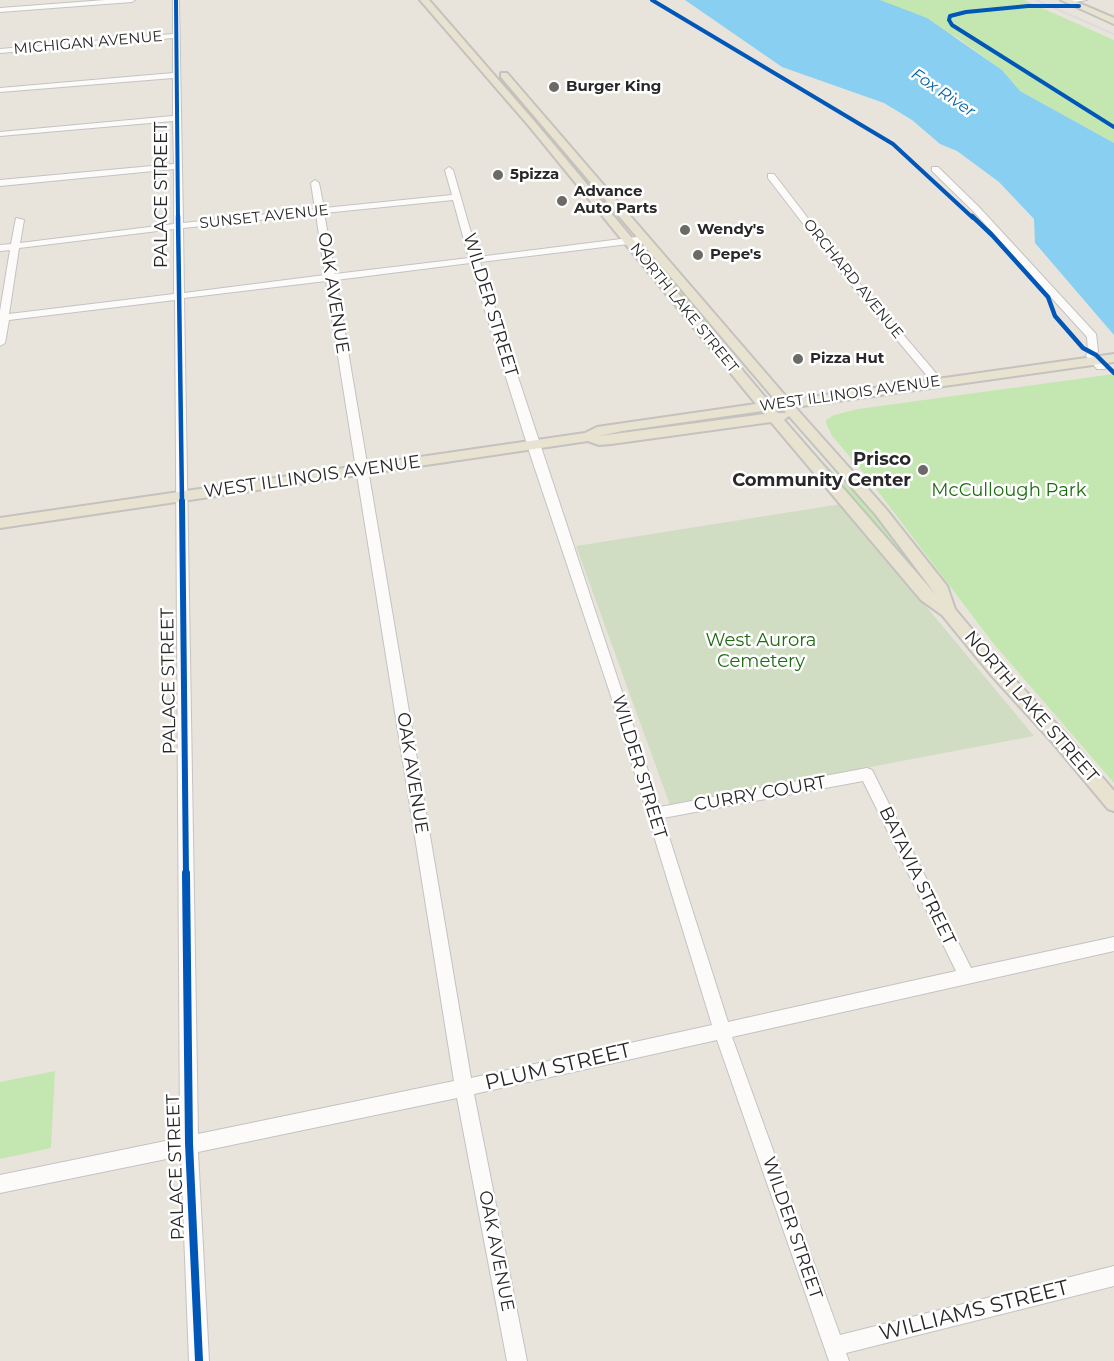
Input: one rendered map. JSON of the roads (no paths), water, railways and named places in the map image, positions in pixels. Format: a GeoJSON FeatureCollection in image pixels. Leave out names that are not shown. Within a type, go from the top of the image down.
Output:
{"type":"FeatureCollection","features":[{"type":"Feature","properties":{"kind":"main road","name":"NORTH LAKE STREET"},"geometry":{"type":"LineString","coordinates":[[424,0],[926,596],[948,610],[997,671],[1058,737],[1114,804]]}},
{"type":"Feature","properties":{"kind":"main road"},"geometry":{"type":"LineString","coordinates":[[1067,1],[1114,21]]}},
{"type":"Feature","properties":{"kind":"main road","name":"NORTH LAKE STREET"},"geometry":{"type":"LineString","coordinates":[[499,68],[913,551],[942,590],[948,610]]}},
{"type":"Feature","properties":{"kind":"main road","name":"WEST ILLINOIS AVENUE"},"geometry":{"type":"LineString","coordinates":[[0,523],[589,437],[599,441],[769,412],[1103,364],[1114,358]]}},
{"type":"Feature","properties":{"kind":"main road","name":"WEST ILLINOIS AVENUE"},"geometry":{"type":"LineString","coordinates":[[789,409],[827,398],[937,381],[1103,364]]}},
{"type":"Feature","properties":{"kind":"main road"},"geometry":{"type":"LineString","coordinates":[[766,382],[827,398]]}},
{"type":"Feature","properties":{"kind":"street"},"geometry":{"type":"LineString","coordinates":[[0,10],[132,0]]}},
{"type":"Feature","properties":{"kind":"street","name":"PALACE STREET"},"geometry":{"type":"LineString","coordinates":[[176,0],[189,1143],[199,1361]]}},
{"type":"Feature","properties":{"kind":"street"},"geometry":{"type":"LineString","coordinates":[[1067,1],[1084,0]]}},
{"type":"Feature","properties":{"kind":"street","name":"MICHIGAN AVENUE"},"geometry":{"type":"LineString","coordinates":[[0,51],[176,36]]}},
{"type":"Feature","properties":{"kind":"street"},"geometry":{"type":"LineString","coordinates":[[0,90],[177,75]]}},
{"type":"Feature","properties":{"kind":"street"},"geometry":{"type":"LineString","coordinates":[[0,134],[177,118]]}},
{"type":"Feature","properties":{"kind":"street"},"geometry":{"type":"LineString","coordinates":[[0,183],[178,166]]}},
{"type":"Feature","properties":{"kind":"street"},"geometry":{"type":"LineString","coordinates":[[935,169],[976,208],[1092,336],[1091,356],[1103,364]]}},
{"type":"Feature","properties":{"kind":"street","name":"WILDER STREET"},"geometry":{"type":"LineString","coordinates":[[449,170],[474,260],[617,693],[722,1031],[836,1354]]}},
{"type":"Feature","properties":{"kind":"street","name":"ORCHARD AVENUE"},"geometry":{"type":"LineString","coordinates":[[771,176],[840,266],[937,381]]}},
{"type":"Feature","properties":{"kind":"street","name":"OAK AVENUE"},"geometry":{"type":"LineString","coordinates":[[315,183],[464,1088],[517,1361]]}},
{"type":"Feature","properties":{"kind":"street","name":"SUNSET AVENUE"},"geometry":{"type":"LineString","coordinates":[[0,248],[177,226],[457,197]]}},
{"type":"Feature","properties":{"kind":"street"},"geometry":{"type":"LineString","coordinates":[[0,343],[2,318],[19,220]]}},
{"type":"Feature","properties":{"kind":"street"},"geometry":{"type":"LineString","coordinates":[[2,318],[645,239]]}},
{"type":"Feature","properties":{"kind":"street","name":"CURRY COURT"},"geometry":{"type":"LineString","coordinates":[[653,814],[867,774]]}},
{"type":"Feature","properties":{"kind":"street","name":"BATAVIA STREET"},"geometry":{"type":"LineString","coordinates":[[867,774],[967,977]]}},
{"type":"Feature","properties":{"kind":"street","name":"PLUM STREET"},"geometry":{"type":"LineString","coordinates":[[0,1184],[189,1143],[464,1088],[1114,944]]}},
{"type":"Feature","properties":{"kind":"street","name":"WILLIAMS STREET"},"geometry":{"type":"LineString","coordinates":[[836,1354],[1114,1276]]}},
{"type":"Feature","properties":{"kind":"water","name":"Fox River"},"geometry":{"type":"Polygon","coordinates":[[[685,0],[880,0],[927,18],[1002,70],[1020,91],[1114,143],[1114,335],[1035,243],[1034,219],[999,182],[957,151],[940,144],[912,120],[884,103],[782,67],[685,0]]]}},
{"type":"Feature","properties":{"kind":"railway"},"geometry":{"type":"LineString","coordinates":[[1036,0],[1114,34]]}},
{"type":"Feature","properties":{"kind":"place","name":"Burger King"},"geometry":{"type":"Point","coordinates":[554,87]}},
{"type":"Feature","properties":{"kind":"place","name":"5pizza"},"geometry":{"type":"Point","coordinates":[498,175]}},
{"type":"Feature","properties":{"kind":"place","name":"Advance Auto Parts"},"geometry":{"type":"Point","coordinates":[562,201]}},
{"type":"Feature","properties":{"kind":"place","name":"Wendy's"},"geometry":{"type":"Point","coordinates":[685,230]}},
{"type":"Feature","properties":{"kind":"place","name":"Pepe's"},"geometry":{"type":"Point","coordinates":[698,255]}},
{"type":"Feature","properties":{"kind":"place","name":"Pizza Hut"},"geometry":{"type":"Point","coordinates":[798,359]}},
{"type":"Feature","properties":{"kind":"place","name":"Prisco Community Center"},"geometry":{"type":"Point","coordinates":[923,470]}},
{"type":"Feature","properties":{"kind":"park label","name":"McCullough Park"},"geometry":{"type":"Point","coordinates":[1009,491]}},
{"type":"Feature","properties":{"kind":"park label","name":"West Aurora Cemetery"},"geometry":{"type":"Point","coordinates":[761,651]}}]}
